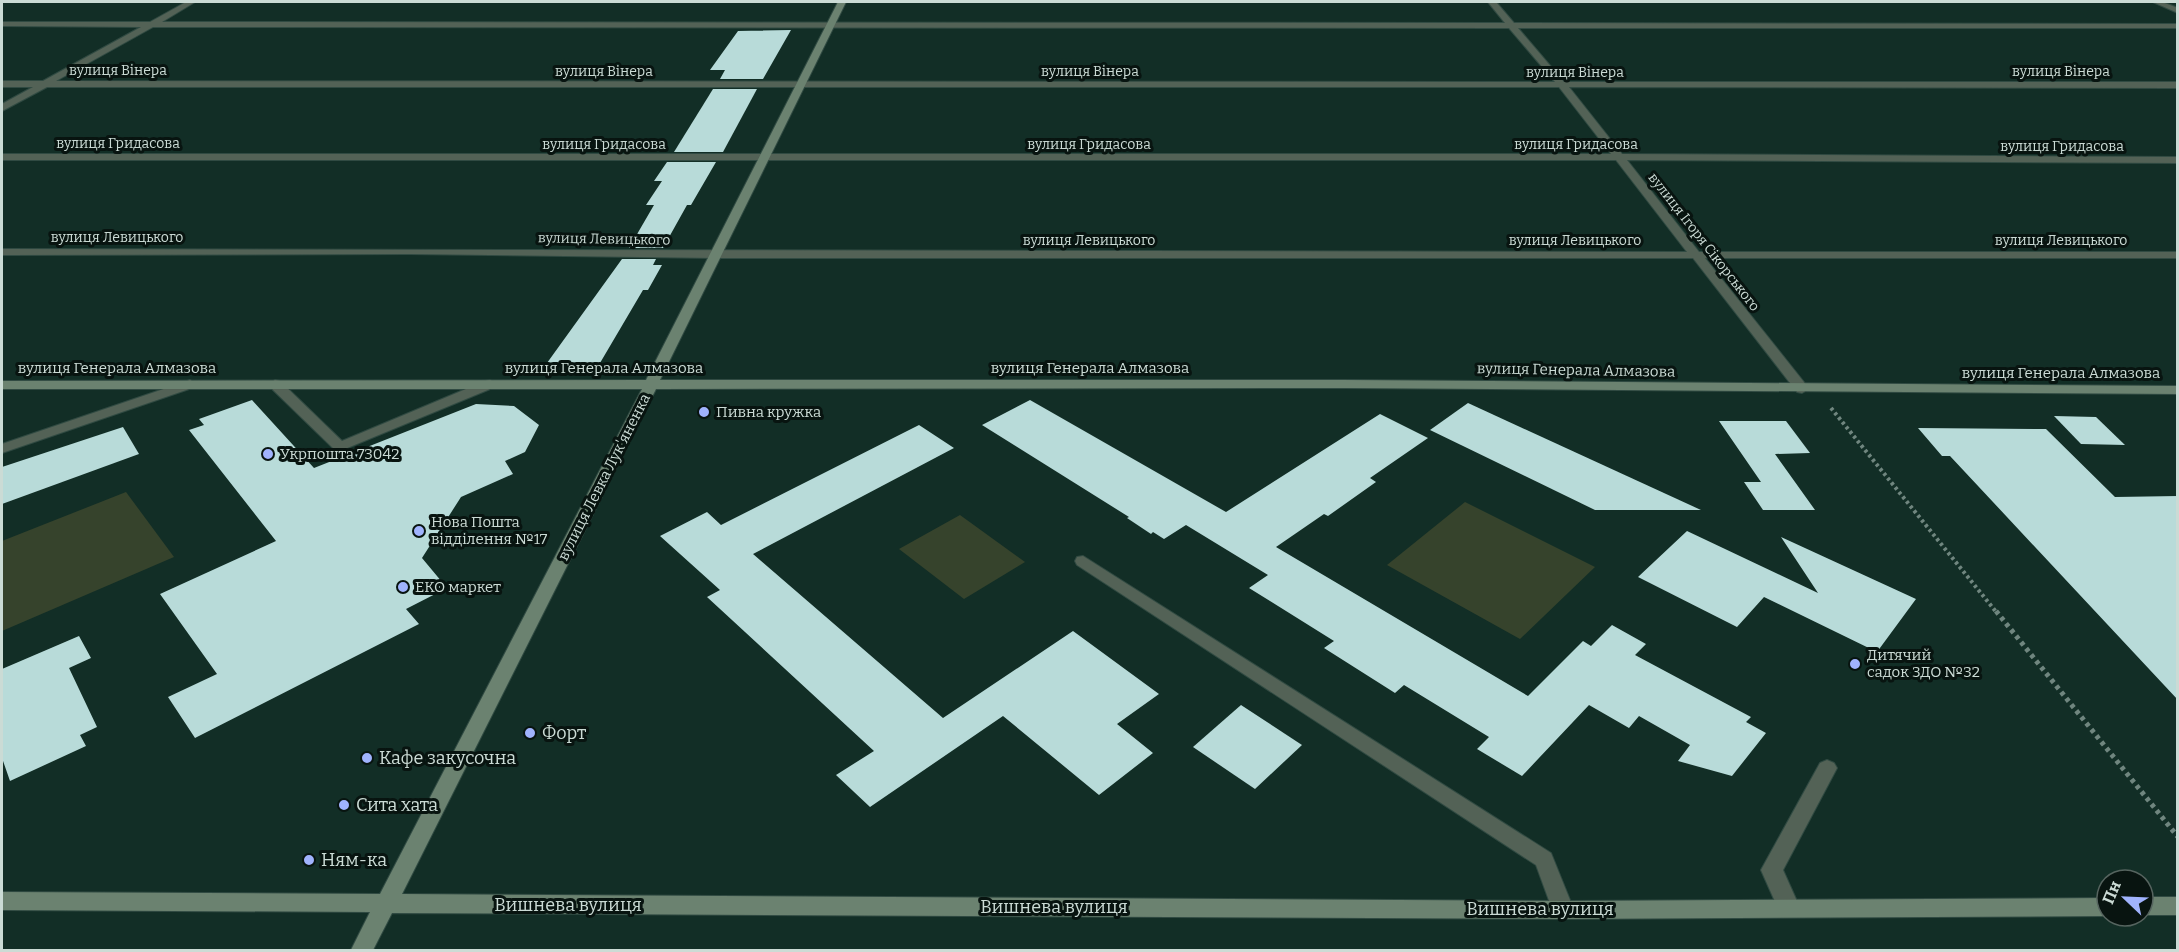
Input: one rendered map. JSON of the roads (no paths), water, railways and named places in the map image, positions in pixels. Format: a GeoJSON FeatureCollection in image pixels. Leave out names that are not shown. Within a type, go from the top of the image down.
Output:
{"type":"FeatureCollection","features":[{"type":"Feature","properties":{"kind":"street"},"geometry":{"type":"LineString","coordinates":[[2,108],[191,2]]}},
{"type":"Feature","properties":{"kind":"street","name":"вулиця Левка Лук'яненка"},"geometry":{"type":"LineString","coordinates":[[362,951],[842,2]]}},
{"type":"Feature","properties":{"kind":"street","name":"вулиця Ігоря Сікорського"},"geometry":{"type":"LineString","coordinates":[[1492,2],[1562,85],[1694,255],[1809,389]]}},
{"type":"Feature","properties":{"kind":"street"},"geometry":{"type":"LineString","coordinates":[[2157,2],[2178,11]]}},
{"type":"Feature","properties":{"kind":"street"},"geometry":{"type":"LineString","coordinates":[[2,24],[2178,26]]}},
{"type":"Feature","properties":{"kind":"street","name":"вулиця Вінера"},"geometry":{"type":"LineString","coordinates":[[2,84],[2178,85]]}},
{"type":"Feature","properties":{"kind":"street","name":"вулиця Гридасова"},"geometry":{"type":"LineString","coordinates":[[2,157],[1618,157],[2178,160]]}},
{"type":"Feature","properties":{"kind":"street","name":"вулиця Левицького"},"geometry":{"type":"LineString","coordinates":[[2,252],[409,251],[715,255],[2178,255]]}},
{"type":"Feature","properties":{"kind":"street"},"geometry":{"type":"LineString","coordinates":[[2,449],[190,384]]}},
{"type":"Feature","properties":{"kind":"street"},"geometry":{"type":"LineString","coordinates":[[274,384],[340,447],[490,384]]}},
{"type":"Feature","properties":{"kind":"street","name":"вулиця Генерала Алмазова"},"geometry":{"type":"LineString","coordinates":[[2,386],[1345,384],[2178,390]]}},
{"type":"Feature","properties":{"kind":"street"},"geometry":{"type":"LineString","coordinates":[[1083,561],[1544,859],[1563,910]]}},
{"type":"Feature","properties":{"kind":"street"},"geometry":{"type":"LineString","coordinates":[[1789,908],[1772,870],[1827,768]]}},
{"type":"Feature","properties":{"kind":"street","name":"Вишнева вулиця"},"geometry":{"type":"LineString","coordinates":[[2,901],[1563,910],[2095,907]]}},
{"type":"Feature","properties":{"kind":"street"},"geometry":{"type":"LineString","coordinates":[[2155,906],[2178,906]]}},
{"type":"Feature","properties":{"kind":"place","name":"Пивна кружка"},"geometry":{"type":"Point","coordinates":[704,412]}},
{"type":"Feature","properties":{"kind":"place","name":"Укрпошта 73042"},"geometry":{"type":"Point","coordinates":[268,454]}},
{"type":"Feature","properties":{"kind":"place","name":"Нова Пошта відділення №17"},"geometry":{"type":"Point","coordinates":[419,531]}},
{"type":"Feature","properties":{"kind":"place","name":"ЕКО маркет"},"geometry":{"type":"Point","coordinates":[403,587]}},
{"type":"Feature","properties":{"kind":"place","name":"Дитячий садок ЗДО №32"},"geometry":{"type":"Point","coordinates":[1855,664]}},
{"type":"Feature","properties":{"kind":"place","name":"Форт"},"geometry":{"type":"Point","coordinates":[530,733]}},
{"type":"Feature","properties":{"kind":"place","name":"Кафе закусочна"},"geometry":{"type":"Point","coordinates":[367,758]}},
{"type":"Feature","properties":{"kind":"place","name":"Сита хата"},"geometry":{"type":"Point","coordinates":[344,805]}},
{"type":"Feature","properties":{"kind":"place","name":"Ням-ка"},"geometry":{"type":"Point","coordinates":[309,860]}}]}
